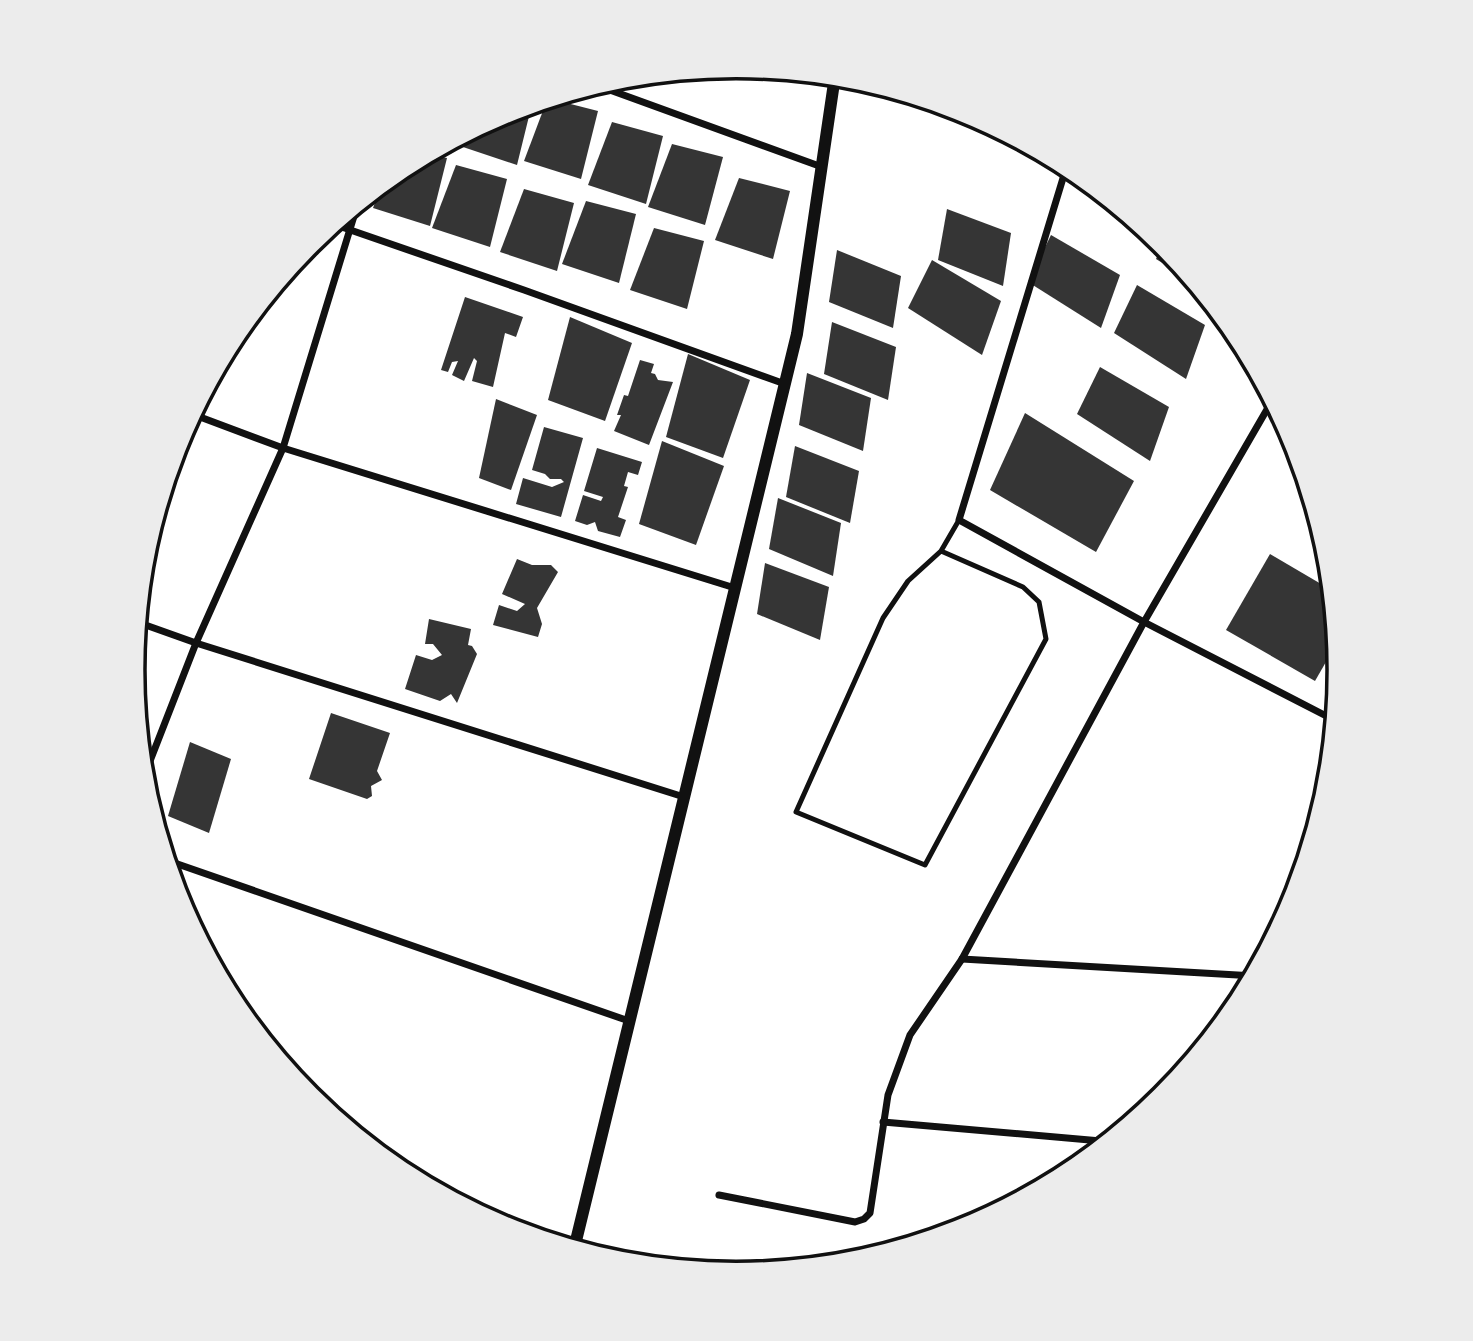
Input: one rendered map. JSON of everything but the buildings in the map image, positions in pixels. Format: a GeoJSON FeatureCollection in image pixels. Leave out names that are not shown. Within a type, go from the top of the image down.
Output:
{"type":"FeatureCollection","features":[{"type":"Feature","properties":{"kind":"street"},"geometry":{"type":"LineString","coordinates":[[576,1240],[797,334],[833,87]]}},
{"type":"Feature","properties":{"kind":"street"},"geometry":{"type":"LineString","coordinates":[[614,92],[822,167]]}},
{"type":"Feature","properties":{"kind":"street"},"geometry":{"type":"LineString","coordinates":[[1063,177],[959,520],[1144,622],[1326,715]]}},
{"type":"Feature","properties":{"kind":"street"},"geometry":{"type":"LineString","coordinates":[[151,757],[196,643],[283,448],[352,221]]}},
{"type":"Feature","properties":{"kind":"street"},"geometry":{"type":"LineString","coordinates":[[344,228],[785,384]]}},
{"type":"Feature","properties":{"kind":"street"},"geometry":{"type":"LineString","coordinates":[[719,1195],[855,1222],[870,1213],[888,1095],[910,1035],[962,959],[1144,622],[1267,409]]}},
{"type":"Feature","properties":{"kind":"street"},"geometry":{"type":"LineString","coordinates":[[202,418],[283,448],[735,589]]}},
{"type":"Feature","properties":{"kind":"street"},"geometry":{"type":"LineString","coordinates":[[147,625],[684,797]]}},
{"type":"Feature","properties":{"kind":"street"},"geometry":{"type":"LineString","coordinates":[[177,864],[629,1021]]}},
{"type":"Feature","properties":{"kind":"street"},"geometry":{"type":"LineString","coordinates":[[962,959],[1243,975]]}},
{"type":"Feature","properties":{"kind":"street"},"geometry":{"type":"LineString","coordinates":[[884,1122],[1096,1141]]}},
{"type":"Feature","properties":{"kind":"lane"},"geometry":{"type":"LineString","coordinates":[[942,551],[1023,587],[1039,602],[1046,639],[925,865],[796,813],[883,618],[908,581],[942,551],[959,520]]}}]}
